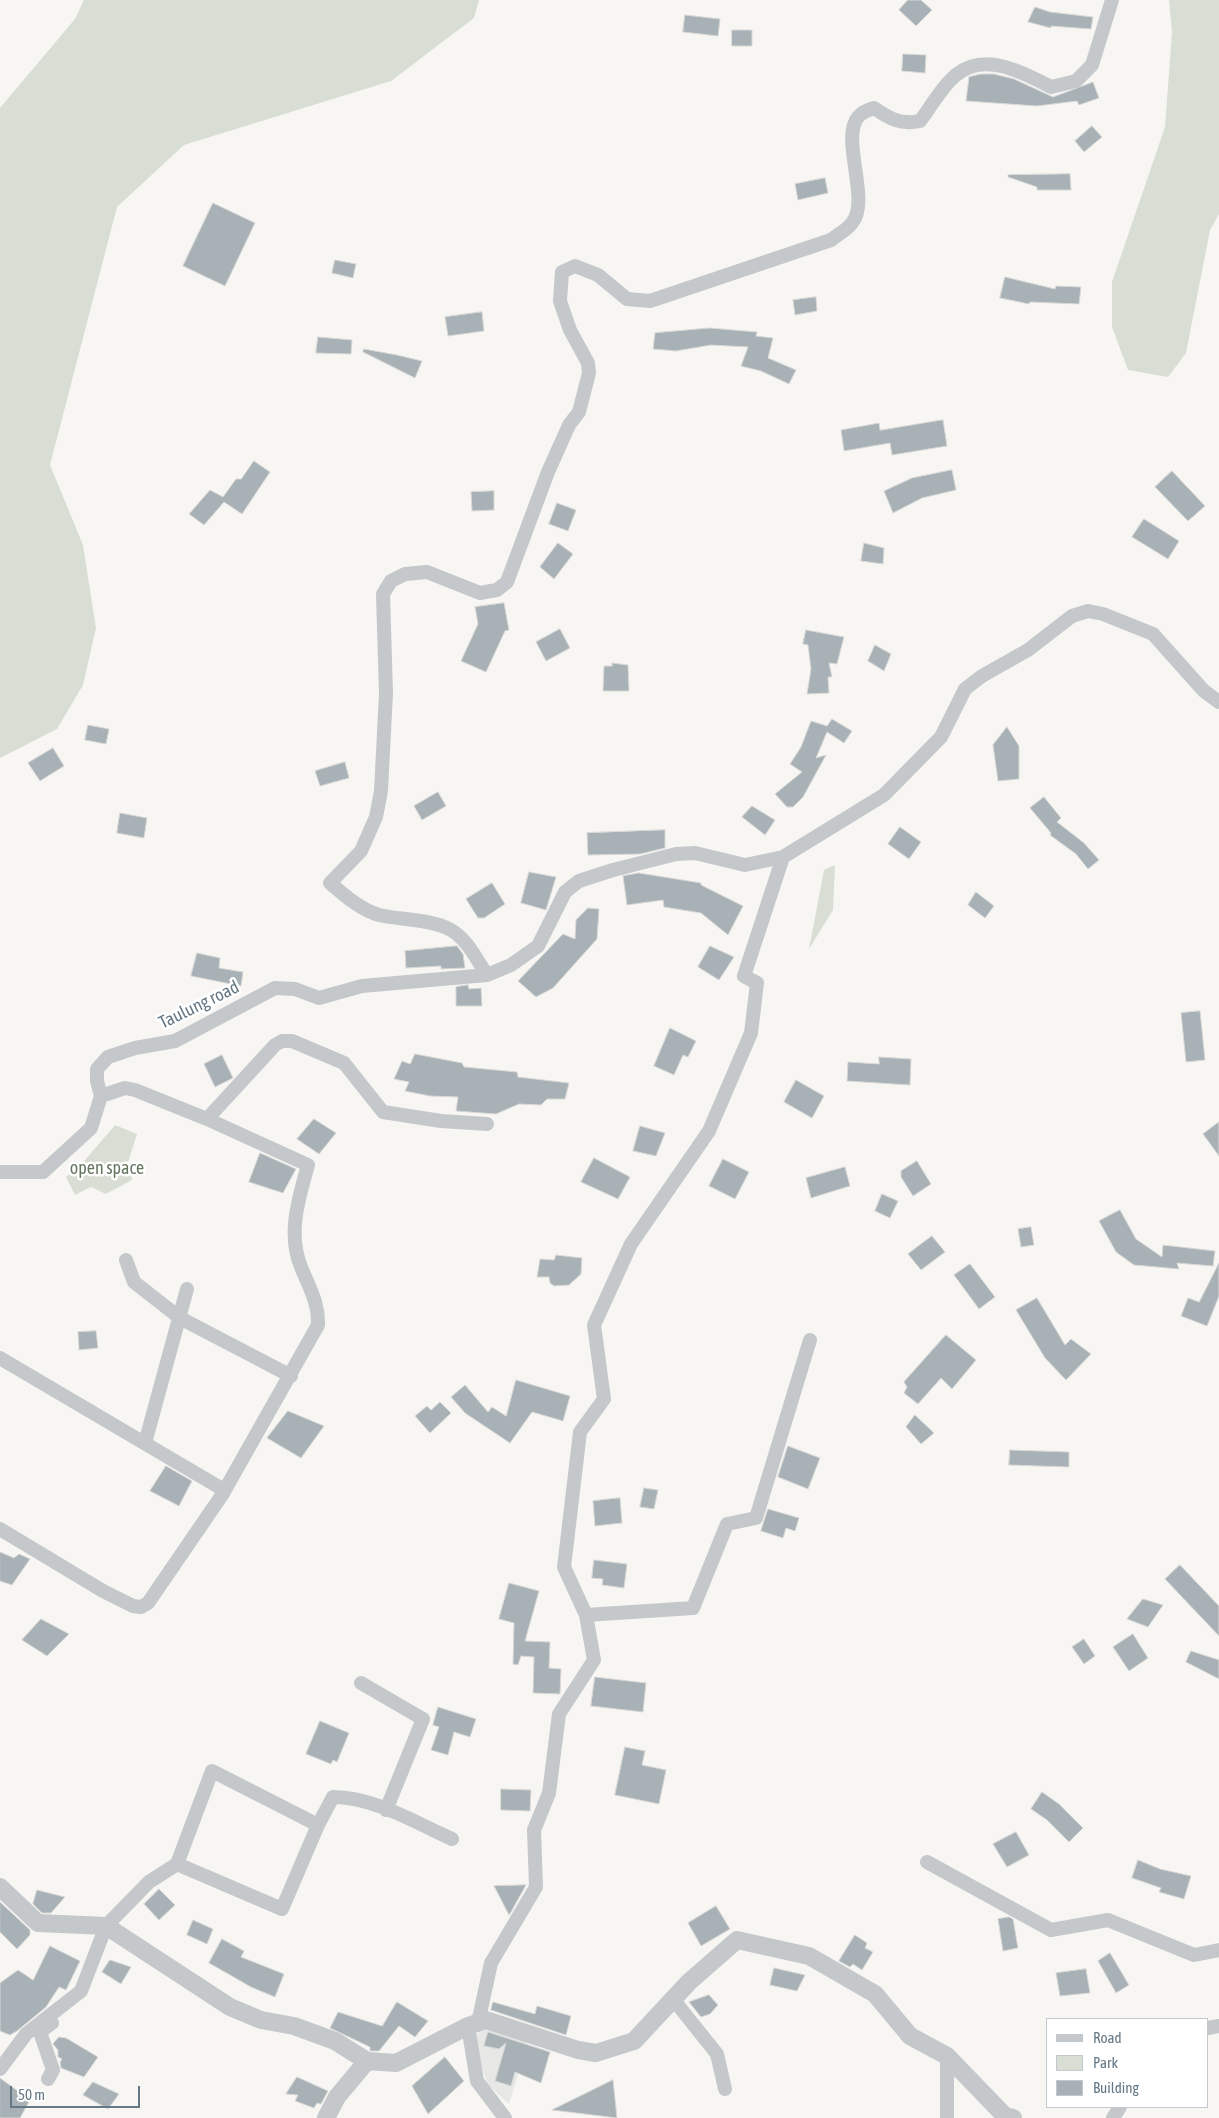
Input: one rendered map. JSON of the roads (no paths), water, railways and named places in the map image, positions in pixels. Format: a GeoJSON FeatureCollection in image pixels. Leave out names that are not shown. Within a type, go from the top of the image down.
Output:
{"type":"FeatureCollection","features":[{"type":"Feature","properties":{"kind":"street"},"geometry":{"type":"LineString","coordinates":[[1112,0],[1092,65],[1076,81],[1052,87],[1024,72],[996,64],[975,67],[966,69],[955,76],[920,121],[910,123],[893,121],[874,108],[863,112],[856,119],[852,139],[858,207],[853,223],[830,240],[650,301],[627,299],[598,275],[575,266],[562,272],[560,301],[570,330],[588,363],[589,373],[579,412],[569,425],[548,472],[507,582],[497,590],[480,593],[427,572],[405,574],[391,581],[383,594],[386,693],[381,791],[376,817],[360,851],[330,884],[348,899],[378,914],[405,918],[451,930],[464,941],[487,975],[510,964],[538,946],[565,892],[579,881],[676,854],[695,853],[745,865],[783,857],[884,795],[941,737],[966,689],[982,676],[1028,650],[1072,616],[1088,611],[1103,614],[1153,634],[1204,691],[1219,702]]}},
{"type":"Feature","properties":{"kind":"street"},"geometry":{"type":"LineString","coordinates":[[505,2118],[477,2081],[473,2024],[492,1963],[536,1888],[534,1830],[550,1793],[559,1714],[594,1660],[586,1615],[564,1567],[580,1432],[604,1399],[594,1324],[631,1244],[709,1131],[751,1033],[757,983],[744,976],[783,857]]}},
{"type":"Feature","properties":{"kind":"street","name":"Taulung road"},"geometry":{"type":"LineString","coordinates":[[0,1172],[43,1172],[91,1128],[101,1096],[97,1081],[97,1069],[108,1057],[135,1048],[175,1041],[275,988],[295,989],[319,998],[362,986],[487,975]]}},
{"type":"Feature","properties":{"kind":"street"},"geometry":{"type":"LineString","coordinates":[[207,1119],[275,1045],[282,1041],[292,1041],[344,1063],[383,1112],[441,1121],[487,1124]]}},
{"type":"Feature","properties":{"kind":"street"},"geometry":{"type":"LineString","coordinates":[[0,1529],[103,1591],[133,1606],[141,1607],[148,1603],[224,1490],[291,1376],[318,1325],[319,1309],[300,1265],[294,1226],[296,1208],[308,1165],[207,1119],[125,1088],[101,1096]]}},
{"type":"Feature","properties":{"kind":"street"},"geometry":{"type":"LineString","coordinates":[[126,1260],[134,1282],[180,1318],[291,1376]]}},
{"type":"Feature","properties":{"kind":"street"},"geometry":{"type":"LineString","coordinates":[[145,1443],[187,1289]]}},
{"type":"Feature","properties":{"kind":"street"},"geometry":{"type":"LineString","coordinates":[[586,1615],[693,1608],[727,1524],[756,1518],[810,1340]]}},
{"type":"Feature","properties":{"kind":"street"},"geometry":{"type":"LineString","coordinates":[[0,1358],[224,1490]]}},
{"type":"Feature","properties":{"kind":"street"},"geometry":{"type":"LineString","coordinates":[[360,1683],[422,1719],[386,1810]]}},
{"type":"Feature","properties":{"kind":"street"},"geometry":{"type":"LineString","coordinates":[[0,2069],[26,2034],[81,1991],[106,1926],[149,1882],[178,1864],[212,1772],[318,1825]]}},
{"type":"Feature","properties":{"kind":"street"},"geometry":{"type":"LineString","coordinates":[[178,1864],[282,1909],[318,1825],[333,1797],[352,1800],[386,1810],[452,1839]]}},
{"type":"Feature","properties":{"kind":"street"},"geometry":{"type":"LineString","coordinates":[[927,1862],[1051,1930],[1108,1920],[1194,1955],[1219,1950]]}},
{"type":"Feature","properties":{"kind":"street"},"geometry":{"type":"LineString","coordinates":[[0,1887],[38,1923],[106,1926],[230,2007],[260,2020],[294,2026],[335,2040],[368,2061],[396,2063],[473,2024],[486,2020],[578,2050],[596,2053],[634,2041],[673,1999],[736,1940],[809,1956],[875,1994],[910,2036],[947,2056],[1004,2116],[1013,2118]]}},
{"type":"Feature","properties":{"kind":"street"},"geometry":{"type":"LineString","coordinates":[[48,2079],[53,2070],[40,2032],[84,1998],[81,1991]]}},
{"type":"Feature","properties":{"kind":"street"},"geometry":{"type":"LineString","coordinates":[[673,1999],[717,2054],[725,2089]]}},
{"type":"Feature","properties":{"kind":"street"},"geometry":{"type":"LineString","coordinates":[[947,2056],[947,2118]]}},
{"type":"Feature","properties":{"kind":"street"},"geometry":{"type":"LineString","coordinates":[[326,2118],[337,2097],[368,2061]]}},
{"type":"Feature","properties":{"kind":"park label","name":"open space"},"geometry":{"type":"Point","coordinates":[107,1168]}}]}
